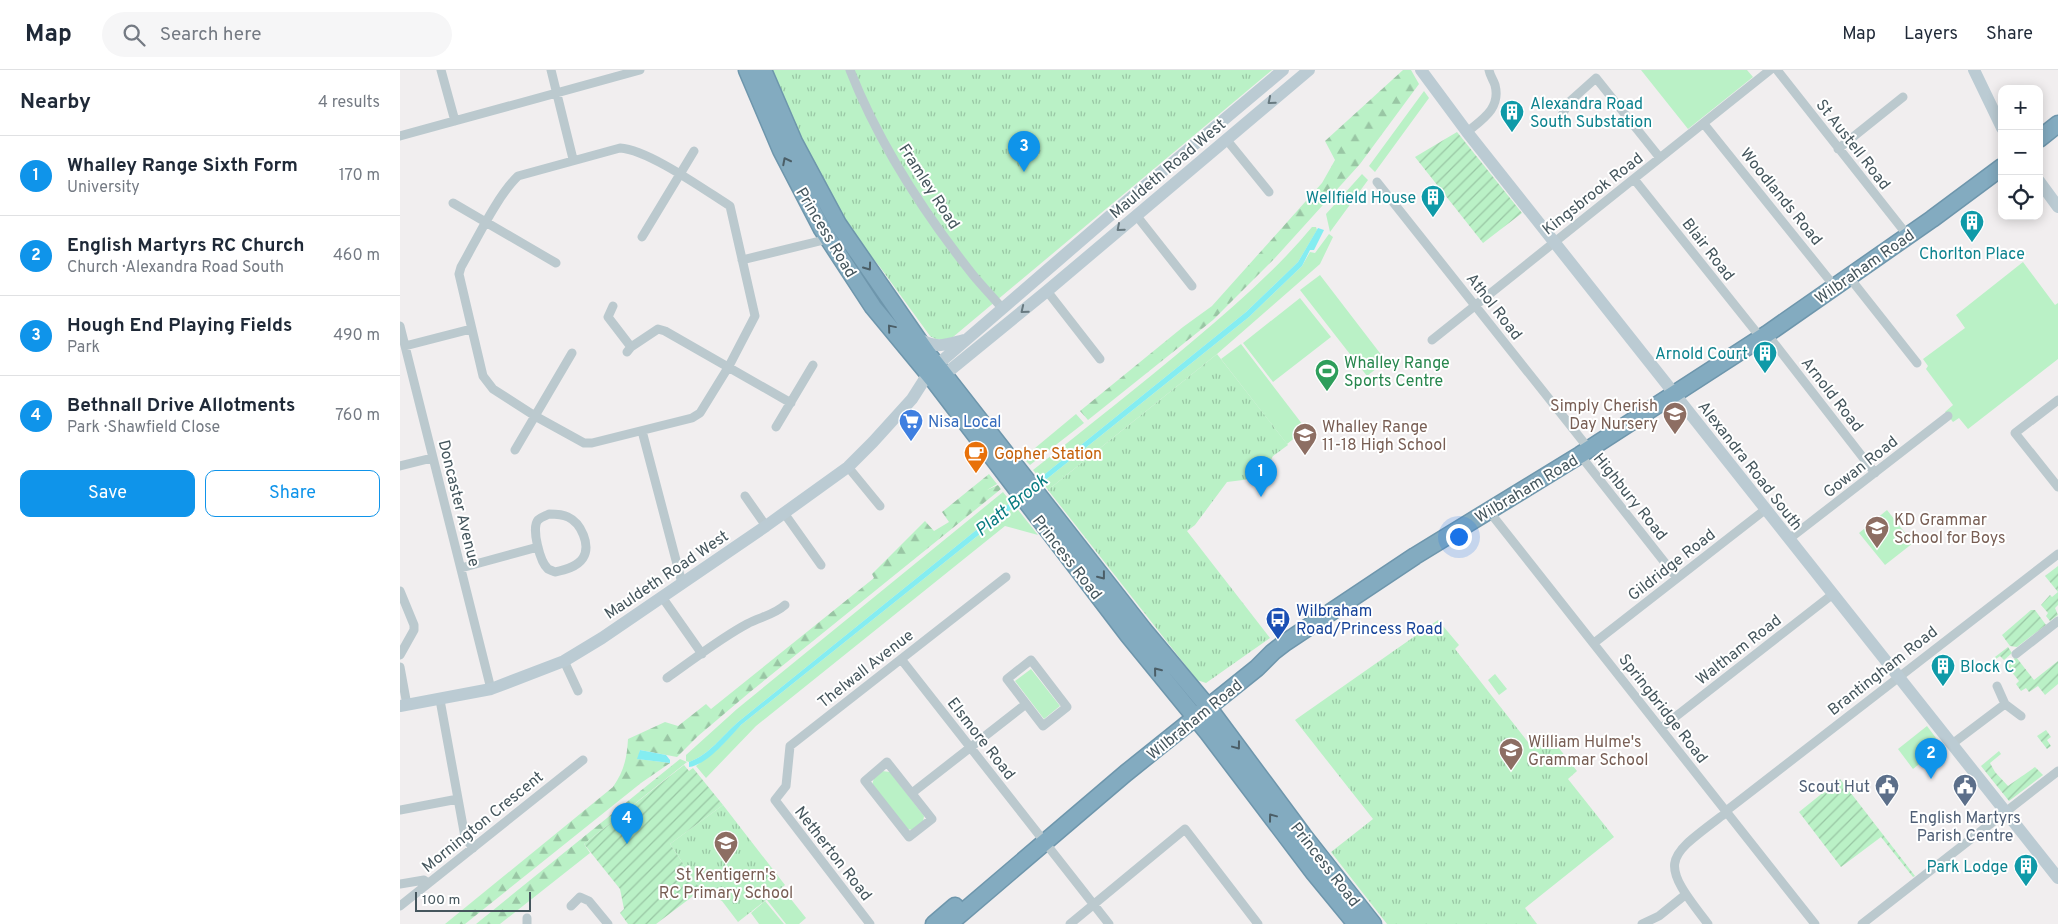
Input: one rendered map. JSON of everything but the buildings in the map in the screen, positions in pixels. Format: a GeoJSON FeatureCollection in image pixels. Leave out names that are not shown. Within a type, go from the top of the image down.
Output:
{"type":"FeatureCollection","features":[{"type":"Feature","properties":{"kind":"highway","name":"Princess Road"},"geometry":{"type":"LineString","coordinates":[[747,70],[781,150],[828,239],[873,307],[936,374],[1034,500],[1204,703],[1373,924]]}},
{"type":"Feature","properties":{"kind":"highway","name":"Princess Road"},"geometry":{"type":"LineString","coordinates":[[763,70],[794,142],[833,217],[919,339],[936,374]]}},
{"type":"Feature","properties":{"kind":"highway"},"geometry":{"type":"LineString","coordinates":[[2043,136],[2058,124]]}},
{"type":"Feature","properties":{"kind":"highway","name":"Wilbraham Road"},"geometry":{"type":"LineString","coordinates":[[934,924],[1042,839],[1204,703],[1257,668],[1273,652],[1345,602],[1488,510],[1585,452],[1764,336],[1908,236],[1998,170]]}},
{"type":"Feature","properties":{"kind":"highway","name":"Princess Road"},"geometry":{"type":"LineString","coordinates":[[1034,500],[1191,714],[1356,924]]}},
{"type":"Feature","properties":{"kind":"highway","name":"Wilbraham Road"},"geometry":{"type":"LineString","coordinates":[[949,924],[1042,839]]}},
{"type":"Feature","properties":{"kind":"street"},"geometry":{"type":"LineString","coordinates":[[441,70],[455,121]]}},
{"type":"Feature","properties":{"kind":"street"},"geometry":{"type":"LineString","coordinates":[[551,70],[573,159]]}},
{"type":"Feature","properties":{"kind":"street"},"geometry":{"type":"LineString","coordinates":[[400,136],[640,70]]}},
{"type":"Feature","properties":{"kind":"street","name":"Framley Road"},"geometry":{"type":"LineString","coordinates":[[850,70],[886,145],[919,201],[975,278],[1001,307]]}},
{"type":"Feature","properties":{"kind":"street","name":"Mauldeth Road West"},"geometry":{"type":"LineString","coordinates":[[404,706],[492,688],[564,661],[602,638],[766,526],[848,467],[968,339],[1134,194],[1283,70]]}},
{"type":"Feature","properties":{"kind":"street","name":"Mauldeth Road West"},"geometry":{"type":"LineString","coordinates":[[936,374],[1047,291],[1309,70]]}},
{"type":"Feature","properties":{"kind":"street","name":"Alexandra Road South"},"geometry":{"type":"LineString","coordinates":[[1421,70],[1437,94],[2058,878]]}},
{"type":"Feature","properties":{"kind":"street"},"geometry":{"type":"LineString","coordinates":[[1467,132],[1483,120],[1496,102],[1494,83],[1489,70]]}},
{"type":"Feature","properties":{"kind":"street","name":"Kingsbrook Road"},"geometry":{"type":"LineString","coordinates":[[1432,340],[1770,70]]}},
{"type":"Feature","properties":{"kind":"street","name":"St Austell Road"},"geometry":{"type":"LineString","coordinates":[[1777,70],[1908,236]]}},
{"type":"Feature","properties":{"kind":"street"},"geometry":{"type":"LineString","coordinates":[[1974,70],[1998,120]]}},
{"type":"Feature","properties":{"kind":"street"},"geometry":{"type":"LineString","coordinates":[[1559,122],[1568,103],[1596,78],[1660,158]]}},
{"type":"Feature","properties":{"kind":"street"},"geometry":{"type":"LineString","coordinates":[[1838,149],[1903,97]]}},
{"type":"Feature","properties":{"kind":"street","name":"Woodlands Road"},"geometry":{"type":"LineString","coordinates":[[1704,124],[1835,287]]}},
{"type":"Feature","properties":{"kind":"street"},"geometry":{"type":"LineString","coordinates":[[1226,139],[1269,192]]}},
{"type":"Feature","properties":{"kind":"street"},"geometry":{"type":"LineString","coordinates":[[620,148],[631,148],[679,174],[730,206],[755,316],[729,366],[700,413],[692,418],[592,443],[584,443],[535,416],[488,384],[483,376],[459,274],[461,267],[511,182],[518,176],[573,159],[620,148]]}},
{"type":"Feature","properties":{"kind":"street"},"geometry":{"type":"LineString","coordinates":[[642,237],[694,151]]}},
{"type":"Feature","properties":{"kind":"street","name":"Blair Road"},"geometry":{"type":"LineString","coordinates":[[1634,179],[1764,336]]}},
{"type":"Feature","properties":{"kind":"street","name":"Athol Road"},"geometry":{"type":"LineString","coordinates":[[1377,182],[1475,306],[1585,452]]}},
{"type":"Feature","properties":{"kind":"street"},"geometry":{"type":"LineString","coordinates":[[2043,186],[2058,207]]}},
{"type":"Feature","properties":{"kind":"street"},"geometry":{"type":"LineString","coordinates":[[453,203],[556,263]]}},
{"type":"Feature","properties":{"kind":"street"},"geometry":{"type":"LineString","coordinates":[[1136,215],[1192,286]]}},
{"type":"Feature","properties":{"kind":"street"},"geometry":{"type":"LineString","coordinates":[[742,260],[828,239]]}},
{"type":"Feature","properties":{"kind":"street"},"geometry":{"type":"LineString","coordinates":[[1849,277],[1918,363]]}},
{"type":"Feature","properties":{"kind":"street"},"geometry":{"type":"LineString","coordinates":[[1037,279],[1100,359]]}},
{"type":"Feature","properties":{"kind":"street"},"geometry":{"type":"LineString","coordinates":[[613,306],[608,317],[629,350],[658,329],[665,331],[791,403]]}},
{"type":"Feature","properties":{"kind":"street","name":"Doncaster Avenue"},"geometry":{"type":"LineString","coordinates":[[400,326],[492,688]]}},
{"type":"Feature","properties":{"kind":"street"},"geometry":{"type":"LineString","coordinates":[[405,346],[471,329]]}},
{"type":"Feature","properties":{"kind":"street","name":"Arnold Road"},"geometry":{"type":"LineString","coordinates":[[1764,336],[1875,473]]}},
{"type":"Feature","properties":{"kind":"street","name":"Mauldeth Road West"},"geometry":{"type":"LineString","coordinates":[[919,339],[940,346],[968,339]]}},
{"type":"Feature","properties":{"kind":"street"},"geometry":{"type":"LineString","coordinates":[[515,450],[572,353]]}},
{"type":"Feature","properties":{"kind":"street"},"geometry":{"type":"LineString","coordinates":[[776,427],[813,365]]}},
{"type":"Feature","properties":{"kind":"street"},"geometry":{"type":"LineString","coordinates":[[2058,400],[2015,433],[2058,488]]}},
{"type":"Feature","properties":{"kind":"street","name":"Gowan Road"},"geometry":{"type":"LineString","coordinates":[[1789,539],[1948,416]]}},
{"type":"Feature","properties":{"kind":"street"},"geometry":{"type":"LineString","coordinates":[[642,430],[682,583]]}},
{"type":"Feature","properties":{"kind":"street","name":"Highbury Road"},"geometry":{"type":"LineString","coordinates":[[1585,452],[1678,578]]}},
{"type":"Feature","properties":{"kind":"street"},"geometry":{"type":"LineString","coordinates":[[400,466],[432,458]]}},
{"type":"Feature","properties":{"kind":"street"},"geometry":{"type":"LineString","coordinates":[[848,467],[880,506]]}},
{"type":"Feature","properties":{"kind":"street"},"geometry":{"type":"LineString","coordinates":[[745,496],[766,526]]}},
{"type":"Feature","properties":{"kind":"street","name":"Gildridge Road"},"geometry":{"type":"LineString","coordinates":[[1594,643],[1766,509]]}},
{"type":"Feature","properties":{"kind":"street","name":"Springbridge Road"},"geometry":{"type":"LineString","coordinates":[[1488,510],[1815,924]]}},
{"type":"Feature","properties":{"kind":"street"},"geometry":{"type":"LineString","coordinates":[[784,513],[821,565]]}},
{"type":"Feature","properties":{"kind":"street"},"geometry":{"type":"LineString","coordinates":[[548,514],[558,514],[568,516],[576,523],[586,548],[584,557],[576,565],[555,572],[548,569],[538,547],[535,525],[539,518],[548,514]]}},
{"type":"Feature","properties":{"kind":"street"},"geometry":{"type":"LineString","coordinates":[[461,568],[538,547]]}},
{"type":"Feature","properties":{"kind":"street","name":"Brantingham Road"},"geometry":{"type":"LineString","coordinates":[[1708,924],[1685,895],[1674,875],[1673,866],[1676,857],[1689,841],[1898,676],[1974,617],[1989,609],[2058,554]]}},
{"type":"Feature","properties":{"kind":"street","name":"Thelwall Avenue"},"geometry":{"type":"LineString","coordinates":[[775,800],[786,786],[790,746],[1006,577]]}},
{"type":"Feature","properties":{"kind":"street"},"geometry":{"type":"LineString","coordinates":[[400,655],[414,630],[403,590]]}},
{"type":"Feature","properties":{"kind":"street","name":"Waltham Road"},"geometry":{"type":"LineString","coordinates":[[1661,728],[1833,594]]}},
{"type":"Feature","properties":{"kind":"street"},"geometry":{"type":"LineString","coordinates":[[662,597],[702,654]]}},
{"type":"Feature","properties":{"kind":"street"},"geometry":{"type":"LineString","coordinates":[[667,678],[748,623],[782,611]]}},
{"type":"Feature","properties":{"kind":"street"},"geometry":{"type":"LineString","coordinates":[[2016,654],[2058,621]]}},
{"type":"Feature","properties":{"kind":"street","name":"Elsmore Road"},"geometry":{"type":"LineString","coordinates":[[901,659],[1109,924]]}},
{"type":"Feature","properties":{"kind":"street"},"geometry":{"type":"LineString","coordinates":[[1031,660],[1067,707],[1043,726],[1026,704],[1007,679],[1031,660]]}},
{"type":"Feature","properties":{"kind":"street"},"geometry":{"type":"LineString","coordinates":[[564,661],[578,691]]}},
{"type":"Feature","properties":{"kind":"street"},"geometry":{"type":"LineString","coordinates":[[400,667],[404,706]]}},
{"type":"Feature","properties":{"kind":"street"},"geometry":{"type":"LineString","coordinates":[[1997,686],[2005,704],[2021,716]]}},
{"type":"Feature","properties":{"kind":"street"},"geometry":{"type":"LineString","coordinates":[[440,700],[465,837],[473,848]]}},
{"type":"Feature","properties":{"kind":"street"},"geometry":{"type":"LineString","coordinates":[[912,793],[1026,704]]}},
{"type":"Feature","properties":{"kind":"street"},"geometry":{"type":"LineString","coordinates":[[1952,744],[2005,704]]}},
{"type":"Feature","properties":{"kind":"street","name":"Mornington Crescent"},"geometry":{"type":"LineString","coordinates":[[400,906],[583,760]]}},
{"type":"Feature","properties":{"kind":"street"},"geometry":{"type":"LineString","coordinates":[[888,762],[912,793],[932,819],[909,837],[865,781],[888,762]]}},
{"type":"Feature","properties":{"kind":"street"},"geometry":{"type":"LineString","coordinates":[[1862,924],[2058,771]]}},
{"type":"Feature","properties":{"kind":"street"},"geometry":{"type":"LineString","coordinates":[[400,810],[458,799]]}},
{"type":"Feature","properties":{"kind":"street","name":"Netherton Road"},"geometry":{"type":"LineString","coordinates":[[775,800],[870,924]]}},
{"type":"Feature","properties":{"kind":"street"},"geometry":{"type":"LineString","coordinates":[[1070,924],[1185,829],[1258,924]]}},
{"type":"Feature","properties":{"kind":"street"},"geometry":{"type":"LineString","coordinates":[[400,884],[424,880],[428,884]]}},
{"type":"Feature","properties":{"kind":"street"},"geometry":{"type":"LineString","coordinates":[[1642,924],[1659,916],[1685,895]]}},
{"type":"Feature","properties":{"kind":"street"},"geometry":{"type":"LineString","coordinates":[[571,906],[580,897],[589,901],[608,924]]}},
{"type":"Feature","properties":{"kind":"green space"},"geometry":{"type":"Polygon","coordinates":[[[771,70],[1272,70],[953,337],[941,340],[930,336],[880,267],[856,238],[835,204],[802,141],[771,70]]]}},
{"type":"Feature","properties":{"kind":"green space"},"geometry":{"type":"Polygon","coordinates":[[[1403,70],[1411,70],[1419,84],[1360,164],[1275,258],[1213,320],[1088,420],[1080,411],[1183,327],[1212,306],[1322,183],[1335,160],[1325,141],[1403,70]]]}},
{"type":"Feature","properties":{"kind":"green space"},"geometry":{"type":"Polygon","coordinates":[[[1641,70],[1747,70],[1753,77],[1688,129],[1641,70]]]}},
{"type":"Feature","properties":{"kind":"green space"},"geometry":{"type":"Polygon","coordinates":[[[1424,91],[1429,98],[1375,172],[1369,166],[1424,91]]]}},
{"type":"Feature","properties":{"kind":"green space"},"geometry":{"type":"Polygon","coordinates":[[[1457,132],[1522,213],[1483,243],[1415,157],[1457,132]]]}},
{"type":"Feature","properties":{"kind":"green space"},"geometry":{"type":"Polygon","coordinates":[[[1362,174],[1368,180],[1330,232],[1326,214],[1362,174]]]}},
{"type":"Feature","properties":{"kind":"green space"},"geometry":{"type":"Polygon","coordinates":[[[1312,227],[1316,227],[1317,230],[1298,262],[1246,312],[1040,478],[1033,470],[1154,373],[1256,286],[1312,227]]]}},
{"type":"Feature","properties":{"kind":"green space"},"geometry":{"type":"Polygon","coordinates":[[[1329,234],[1333,237],[1320,264],[1217,354],[1048,490],[1043,482],[1249,317],[1302,266],[1310,252],[1315,253],[1329,234]]]}},
{"type":"Feature","properties":{"kind":"green space"},"geometry":{"type":"Polygon","coordinates":[[[2023,262],[2055,305],[2058,303],[2058,359],[1968,429],[1959,418],[1953,422],[1945,412],[1953,405],[1926,369],[1928,366],[1923,359],[1965,328],[1956,315],[2023,262]]]}},
{"type":"Feature","properties":{"kind":"green space"},"geometry":{"type":"Polygon","coordinates":[[[1320,275],[1386,361],[1367,376],[1300,290],[1320,275]]]}},
{"type":"Feature","properties":{"kind":"green space"},"geometry":{"type":"Polygon","coordinates":[[[1300,298],[1331,337],[1273,382],[1243,343],[1300,298]]]}},
{"type":"Feature","properties":{"kind":"green space"},"geometry":{"type":"Polygon","coordinates":[[[1241,344],[1306,429],[1287,444],[1221,359],[1241,344]]]}},
{"type":"Feature","properties":{"kind":"green space"},"geometry":{"type":"Polygon","coordinates":[[[1217,354],[1288,445],[1273,456],[1267,467],[1251,479],[1227,482],[1195,525],[1187,531],[1270,638],[1206,683],[1197,680],[1048,490],[1217,354]]]}},
{"type":"Feature","properties":{"kind":"green space"},"geometry":{"type":"Polygon","coordinates":[[[1076,414],[1084,423],[1030,465],[1023,458],[1076,414]]]}},
{"type":"Feature","properties":{"kind":"green space"},"geometry":{"type":"Polygon","coordinates":[[[989,474],[997,484],[987,490],[998,485],[1001,489],[750,692],[698,736],[677,757],[640,750],[638,759],[670,763],[641,783],[465,924],[445,924],[613,787],[624,764],[628,739],[665,722],[678,726],[706,704],[711,709],[874,578],[872,574],[925,521],[934,531],[949,522],[942,512],[989,474]]]}},
{"type":"Feature","properties":{"kind":"green space"},"geometry":{"type":"Polygon","coordinates":[[[1003,492],[1011,502],[738,722],[703,755],[689,762],[686,761],[686,755],[737,709],[1003,492]]]}},
{"type":"Feature","properties":{"kind":"green space"},"geometry":{"type":"Polygon","coordinates":[[[1015,506],[1038,535],[1005,526],[756,726],[706,778],[696,766],[720,747],[741,725],[1015,506]]]}},
{"type":"Feature","properties":{"kind":"green space"},"geometry":{"type":"Polygon","coordinates":[[[1887,510],[1913,543],[1885,565],[1859,533],[1887,510]]]}},
{"type":"Feature","properties":{"kind":"green space"},"geometry":{"type":"Polygon","coordinates":[[[2058,566],[2058,592],[2045,576],[2058,566]]]}},
{"type":"Feature","properties":{"kind":"green space"},"geometry":{"type":"Polygon","coordinates":[[[2058,592],[2058,605],[2055,608],[2058,615],[2050,621],[2046,616],[2048,613],[2041,605],[2050,595],[2052,597],[2058,592]]]}},
{"type":"Feature","properties":{"kind":"green space"},"geometry":{"type":"Polygon","coordinates":[[[2031,610],[2035,610],[2046,625],[2017,647],[2010,646],[2002,635],[2031,610]]]}},
{"type":"Feature","properties":{"kind":"green space","name":"William Hulme's Grammar School"},"geometry":{"type":"Polygon","coordinates":[[[1438,620],[1459,645],[1455,649],[1531,746],[1547,733],[1577,771],[1568,779],[1614,837],[1525,908],[1537,924],[1387,924],[1331,852],[1373,819],[1295,720],[1438,620]]]}},
{"type":"Feature","properties":{"kind":"green space"},"geometry":{"type":"Polygon","coordinates":[[[2008,647],[2012,653],[2004,660],[2000,656],[1992,662],[1991,660],[2008,647]]]}},
{"type":"Feature","properties":{"kind":"green space"},"geometry":{"type":"Polygon","coordinates":[[[2016,657],[2034,680],[2058,661],[2058,684],[2045,695],[2038,686],[2029,692],[2026,688],[2021,691],[2016,684],[2019,681],[2006,665],[2016,657]]]}},
{"type":"Feature","properties":{"kind":"green space"},"geometry":{"type":"Polygon","coordinates":[[[1031,669],[1060,706],[1044,719],[1015,681],[1031,669]]]}},
{"type":"Feature","properties":{"kind":"green space"},"geometry":{"type":"Polygon","coordinates":[[[1495,674],[1507,689],[1499,695],[1488,680],[1495,674]]]}},
{"type":"Feature","properties":{"kind":"green space"},"geometry":{"type":"Polygon","coordinates":[[[1927,726],[1942,746],[1913,769],[1898,749],[1927,726]]]}},
{"type":"Feature","properties":{"kind":"green space"},"geometry":{"type":"Polygon","coordinates":[[[2046,730],[2051,737],[2047,740],[2051,746],[2047,749],[2037,736],[2046,730]]]}},
{"type":"Feature","properties":{"kind":"green space"},"geometry":{"type":"Polygon","coordinates":[[[1999,751],[2001,754],[1990,763],[1995,772],[2008,786],[2035,767],[2043,775],[2009,801],[1981,766],[1999,751]]]}},
{"type":"Feature","properties":{"kind":"green space"},"geometry":{"type":"Polygon","coordinates":[[[680,759],[687,762],[584,844],[590,853],[500,924],[476,924],[680,759]]]}},
{"type":"Feature","properties":{"kind":"green space"},"geometry":{"type":"Polygon","coordinates":[[[684,765],[689,771],[693,768],[723,805],[670,844],[701,890],[656,924],[628,924],[620,913],[624,909],[620,889],[584,844],[684,765]]]}},
{"type":"Feature","properties":{"kind":"green space"},"geometry":{"type":"Polygon","coordinates":[[[882,771],[890,772],[924,816],[923,822],[913,830],[906,829],[872,785],[874,778],[882,771]]]}},
{"type":"Feature","properties":{"kind":"green space"},"geometry":{"type":"Polygon","coordinates":[[[1840,779],[1915,876],[1913,877],[1881,837],[1841,867],[1799,812],[1840,779]]]}},
{"type":"Feature","properties":{"kind":"green space","name":"St Kentigern's RC Primary School"},"geometry":{"type":"Polygon","coordinates":[[[723,805],[785,885],[738,922],[722,901],[701,890],[670,844],[723,805]]]}},
{"type":"Feature","properties":{"kind":"green space"},"geometry":{"type":"Polygon","coordinates":[[[782,888],[806,918],[799,924],[786,924],[767,900],[782,888]]]}},
{"type":"Feature","properties":{"kind":"green space"},"geometry":{"type":"Polygon","coordinates":[[[765,901],[784,924],[759,924],[751,913],[765,901]]]}},
{"type":"Feature","properties":{"kind":"water"},"geometry":{"type":"Polygon","coordinates":[[[1318,228],[1324,230],[1314,250],[1310,250],[1302,266],[1249,317],[1043,482],[1040,478],[1246,312],[1298,262],[1318,228]]]}},
{"type":"Feature","properties":{"kind":"water","name":"Platt Brook"},"geometry":{"type":"Polygon","coordinates":[[[1011,502],[1015,506],[741,725],[710,756],[689,767],[689,762],[703,755],[738,722],[1011,502]]]}},
{"type":"Feature","properties":{"kind":"water"},"geometry":{"type":"Polygon","coordinates":[[[640,750],[666,755],[670,763],[637,759],[640,750]]]}},
{"type":"Feature","properties":{"kind":"place","name":"Alexandra Road South Substation"},"geometry":{"type":"Point","coordinates":[1512,133]}},
{"type":"Feature","properties":{"kind":"place","name":"Hough End Playing Fields"},"geometry":{"type":"Point","coordinates":[1024,172]}},
{"type":"Feature","properties":{"kind":"place","name":"Wellfield House"},"geometry":{"type":"Point","coordinates":[1433,218]}},
{"type":"Feature","properties":{"kind":"place","name":"Chorlton Place"},"geometry":{"type":"Point","coordinates":[1972,243]}},
{"type":"Feature","properties":{"kind":"place","name":"Arnold Court"},"geometry":{"type":"Point","coordinates":[1765,374]}},
{"type":"Feature","properties":{"kind":"place","name":"Whalley Range Sports Centre"},"geometry":{"type":"Point","coordinates":[1327,392]}},
{"type":"Feature","properties":{"kind":"place","name":"Simply Cherish Day Nursery"},"geometry":{"type":"Point","coordinates":[1675,435]}},
{"type":"Feature","properties":{"kind":"place","name":"Nisa Local"},"geometry":{"type":"Point","coordinates":[911,442]}},
{"type":"Feature","properties":{"kind":"place","name":"Whalley Range 11-18 High School"},"geometry":{"type":"Point","coordinates":[1305,456]}},
{"type":"Feature","properties":{"kind":"place","name":"Gopher Station"},"geometry":{"type":"Point","coordinates":[976,474]}},
{"type":"Feature","properties":{"kind":"place","name":"Whalley Range Sixth Form"},"geometry":{"type":"Point","coordinates":[1261,497]}},
{"type":"Feature","properties":{"kind":"place","name":"KD Grammar School for Boys"},"geometry":{"type":"Point","coordinates":[1877,549]}},
{"type":"Feature","properties":{"kind":"place","name":"Wilbraham Road/Princess Road"},"geometry":{"type":"Point","coordinates":[1278,640]}},
{"type":"Feature","properties":{"kind":"place","name":"Block C"},"geometry":{"type":"Point","coordinates":[1943,687]}},
{"type":"Feature","properties":{"kind":"place","name":"William Hulme's Grammar School"},"geometry":{"type":"Point","coordinates":[1511,771]}},
{"type":"Feature","properties":{"kind":"place","name":"English Martyrs RC Church"},"geometry":{"type":"Point","coordinates":[1931,779]}},
{"type":"Feature","properties":{"kind":"place","name":"Scout Hut"},"geometry":{"type":"Point","coordinates":[1887,807]}},
{"type":"Feature","properties":{"kind":"place","name":"English Martyrs Parish Centre"},"geometry":{"type":"Point","coordinates":[1965,807]}},
{"type":"Feature","properties":{"kind":"place","name":"Bethnall Drive Allotments"},"geometry":{"type":"Point","coordinates":[627,844]}},
{"type":"Feature","properties":{"kind":"place","name":"St Kentigern's RC Primary School"},"geometry":{"type":"Point","coordinates":[726,864]}},
{"type":"Feature","properties":{"kind":"place","name":"Park Lodge"},"geometry":{"type":"Point","coordinates":[2026,887]}}]}
